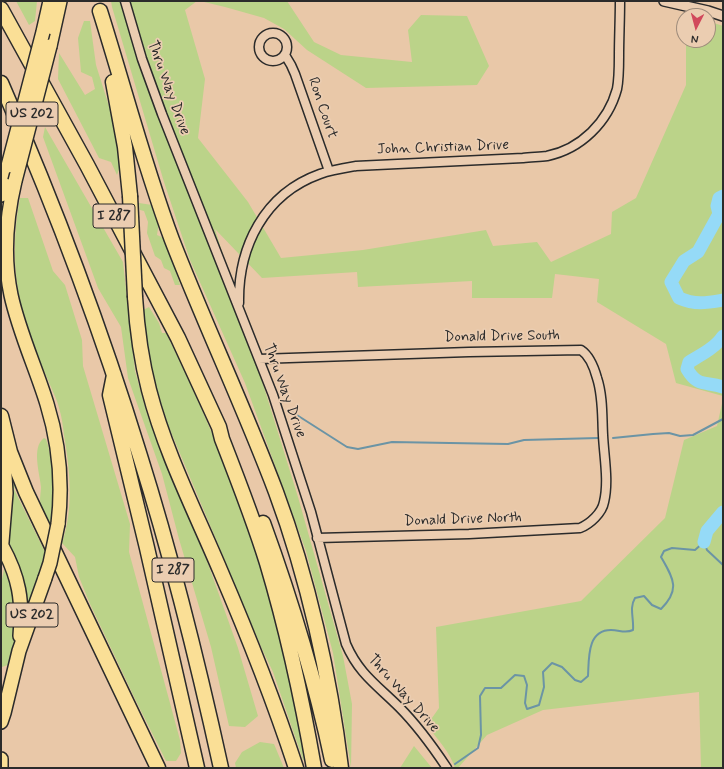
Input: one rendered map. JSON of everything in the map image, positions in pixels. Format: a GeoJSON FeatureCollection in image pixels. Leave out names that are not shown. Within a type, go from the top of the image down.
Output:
{"type":"FeatureCollection","features":[{"type":"Feature","properties":{"kind":"highway","name":"US 202"},"geometry":{"type":"LineString","coordinates":[[1,195],[50,1]]}},
{"type":"Feature","properties":{"kind":"highway","name":"US 202"},"geometry":{"type":"LineString","coordinates":[[1,722],[19,651],[50,562],[60,508],[60,467],[54,429],[15,310],[8,280],[7,224],[15,181],[50,46],[60,1]]}},
{"type":"Feature","properties":{"kind":"highway"},"geometry":{"type":"LineString","coordinates":[[99,6],[124,141],[130,196],[135,297],[140,350],[145,377],[157,417],[187,494],[252,647],[279,716],[296,768]]}},
{"type":"Feature","properties":{"kind":"highway"},"geometry":{"type":"LineString","coordinates":[[99,6],[163,216],[205,322],[262,456],[290,532],[311,607],[329,690],[341,768]]}},
{"type":"Feature","properties":{"kind":"highway","name":"I 287"},"geometry":{"type":"LineString","coordinates":[[1,9],[87,165],[171,324],[220,426],[229,437],[261,516],[288,592],[312,676],[333,768]]}},
{"type":"Feature","properties":{"kind":"highway","name":"I 287"},"geometry":{"type":"LineString","coordinates":[[1,82],[77,268],[141,457],[169,557],[221,768]]}},
{"type":"Feature","properties":{"kind":"highway","name":"I 287"},"geometry":{"type":"LineString","coordinates":[[114,375],[110,395],[147,548],[197,768]]}},
{"type":"Feature","properties":{"kind":"highway"},"geometry":{"type":"LineString","coordinates":[[1,416],[10,452],[26,492],[158,768]]}},
{"type":"Feature","properties":{"kind":"highway","name":"I 287"},"geometry":{"type":"LineString","coordinates":[[220,426],[222,440],[259,538],[275,593],[288,644],[314,768]]}},
{"type":"Feature","properties":{"kind":"highway"},"geometry":{"type":"LineString","coordinates":[[1,452],[6,492],[1,548],[11,562],[20,594],[21,622],[19,651]]}},
{"type":"Feature","properties":{"kind":"highway"},"geometry":{"type":"LineString","coordinates":[[1,675],[8,675],[14,671]]}},
{"type":"Feature","properties":{"kind":"highway"},"geometry":{"type":"LineString","coordinates":[[1,759],[1,768]]}},
{"type":"Feature","properties":{"kind":"street","name":"Thru Way Drive"},"geometry":{"type":"LineString","coordinates":[[126,1],[142,59],[276,403],[311,512],[342,633],[350,654],[362,672],[423,734],[447,768]]}},
{"type":"Feature","properties":{"kind":"street","name":"John Christian Drive"},"geometry":{"type":"LineString","coordinates":[[239,308],[241,267],[250,240],[272,206],[294,187],[318,174],[363,165],[547,156],[564,151],[587,136],[599,125],[606,114],[617,88],[619,70],[620,1]]}},
{"type":"Feature","properties":{"kind":"street"},"geometry":{"type":"LineString","coordinates":[[664,1],[723,16]]}},
{"type":"Feature","properties":{"kind":"street","name":"Ron Court"},"geometry":{"type":"LineString","coordinates":[[285,55],[295,74],[329,171]]}},
{"type":"Feature","properties":{"kind":"street","name":"Donald Drive South"},"geometry":{"type":"LineString","coordinates":[[259,360],[469,352],[581,350],[589,357],[598,378],[606,486],[602,509]]}},
{"type":"Feature","properties":{"kind":"street","name":"Donald Drive North"},"geometry":{"type":"LineString","coordinates":[[317,538],[469,534],[580,528],[592,521],[602,509]]}},
{"type":"Feature","properties":{"kind":"green space"},"geometry":{"type":"Polygon","coordinates":[[[16,1],[37,1],[35,21],[29,25],[16,1]]]}},
{"type":"Feature","properties":{"kind":"green space"},"geometry":{"type":"Polygon","coordinates":[[[111,1],[197,1],[185,10],[205,79],[198,138],[248,202],[281,258],[363,250],[486,230],[493,246],[537,242],[551,262],[611,234],[612,212],[636,198],[686,85],[686,48],[716,48],[716,24],[723,26],[723,396],[676,383],[666,344],[597,302],[599,279],[555,274],[552,298],[472,298],[472,281],[358,287],[357,272],[262,278],[215,229],[298,497],[343,656],[352,704],[351,768],[333,653],[306,551],[245,383],[190,260],[164,182],[111,1]]]}},
{"type":"Feature","properties":{"kind":"green space"},"geometry":{"type":"Polygon","coordinates":[[[200,1],[287,1],[314,42],[341,55],[412,62],[408,30],[421,15],[467,16],[489,66],[477,85],[366,88],[307,50],[284,29],[264,18],[200,1]]]}},
{"type":"Feature","properties":{"kind":"green space"},"geometry":{"type":"Polygon","coordinates":[[[84,21],[90,21],[96,65],[114,122],[121,164],[117,175],[111,162],[99,158],[58,79],[59,53],[85,95],[95,89],[92,77],[81,72],[78,38],[84,21]]]}},
{"type":"Feature","properties":{"kind":"green space"},"geometry":{"type":"Polygon","coordinates":[[[45,127],[123,262],[135,371],[147,414],[207,561],[238,648],[258,716],[245,727],[229,726],[211,647],[179,539],[162,474],[128,378],[121,327],[98,288],[43,137],[45,127]]]}},
{"type":"Feature","properties":{"kind":"green space"},"geometry":{"type":"Polygon","coordinates":[[[20,198],[28,198],[53,271],[65,285],[82,340],[83,366],[130,524],[129,552],[180,740],[181,753],[176,761],[166,761],[90,604],[79,577],[75,557],[62,543],[66,530],[69,503],[70,489],[68,462],[61,415],[56,398],[23,315],[18,292],[15,266],[15,238],[20,198]]]}},
{"type":"Feature","properties":{"kind":"green space"},"geometry":{"type":"Polygon","coordinates":[[[139,203],[152,205],[159,222],[157,235],[166,239],[180,285],[175,285],[170,271],[164,268],[161,260],[155,256],[147,233],[148,222],[144,211],[140,210],[139,203]]]}},
{"type":"Feature","properties":{"kind":"green space"},"geometry":{"type":"Polygon","coordinates":[[[149,307],[159,323],[162,333],[166,333],[188,378],[227,471],[243,519],[246,519],[280,637],[300,727],[306,757],[305,760],[303,760],[273,672],[168,425],[155,383],[146,339],[143,310],[149,307]]]}},
{"type":"Feature","properties":{"kind":"green space"},"geometry":{"type":"Polygon","coordinates":[[[723,399],[723,768],[701,768],[699,692],[543,710],[487,735],[458,768],[455,768],[447,751],[427,725],[439,708],[436,627],[581,601],[665,518],[684,440],[717,426],[723,399]]]}},
{"type":"Feature","properties":{"kind":"green space"},"geometry":{"type":"Polygon","coordinates":[[[44,438],[46,439],[48,445],[55,485],[55,506],[50,523],[40,503],[41,487],[37,461],[38,448],[40,442],[44,438]]]}},
{"type":"Feature","properties":{"kind":"green space"},"geometry":{"type":"Polygon","coordinates":[[[11,481],[47,556],[27,613],[12,551],[9,545],[11,481]]]}},
{"type":"Feature","properties":{"kind":"green space"},"geometry":{"type":"Polygon","coordinates":[[[5,564],[13,577],[16,638],[12,661],[8,665],[1,667],[1,584],[5,564]]]}},
{"type":"Feature","properties":{"kind":"green space"},"geometry":{"type":"Polygon","coordinates":[[[260,742],[274,744],[284,768],[236,768],[235,763],[242,752],[260,742]]]}},
{"type":"Feature","properties":{"kind":"green space"},"geometry":{"type":"Polygon","coordinates":[[[414,746],[432,768],[400,768],[414,746]]]}},
{"type":"Feature","properties":{"kind":"waterway"},"geometry":{"type":"LineString","coordinates":[[723,196],[719,198],[717,206],[719,214],[698,252],[684,261],[671,282],[679,298],[690,302],[701,303],[723,300]]}},
{"type":"Feature","properties":{"kind":"waterway"},"geometry":{"type":"LineString","coordinates":[[723,336],[712,348],[689,362],[687,369],[695,379],[703,383],[723,387]]}},
{"type":"Feature","properties":{"kind":"waterway"},"geometry":{"type":"LineString","coordinates":[[289,410],[347,447],[358,449],[392,442],[508,444],[524,440],[598,438]]}},
{"type":"Feature","properties":{"kind":"waterway"},"geometry":{"type":"LineString","coordinates":[[613,438],[669,433],[680,436],[693,435],[723,419]]}},
{"type":"Feature","properties":{"kind":"waterway"},"geometry":{"type":"LineString","coordinates":[[704,542],[707,531],[723,512]]}},
{"type":"Feature","properties":{"kind":"waterway"},"geometry":{"type":"LineString","coordinates":[[455,764],[478,748],[481,735],[480,696],[485,688],[501,688],[515,675],[524,676],[527,685],[525,703],[527,709],[539,705],[544,687],[543,672],[552,663],[562,667],[575,680],[581,682],[588,676],[589,654],[593,640],[597,635],[603,631],[611,630],[625,632],[633,630],[632,606],[635,598],[644,596],[652,605],[661,609],[667,602],[673,589],[672,577],[661,557],[664,551],[672,548],[695,550],[704,542],[707,550],[723,565]]}}]}
